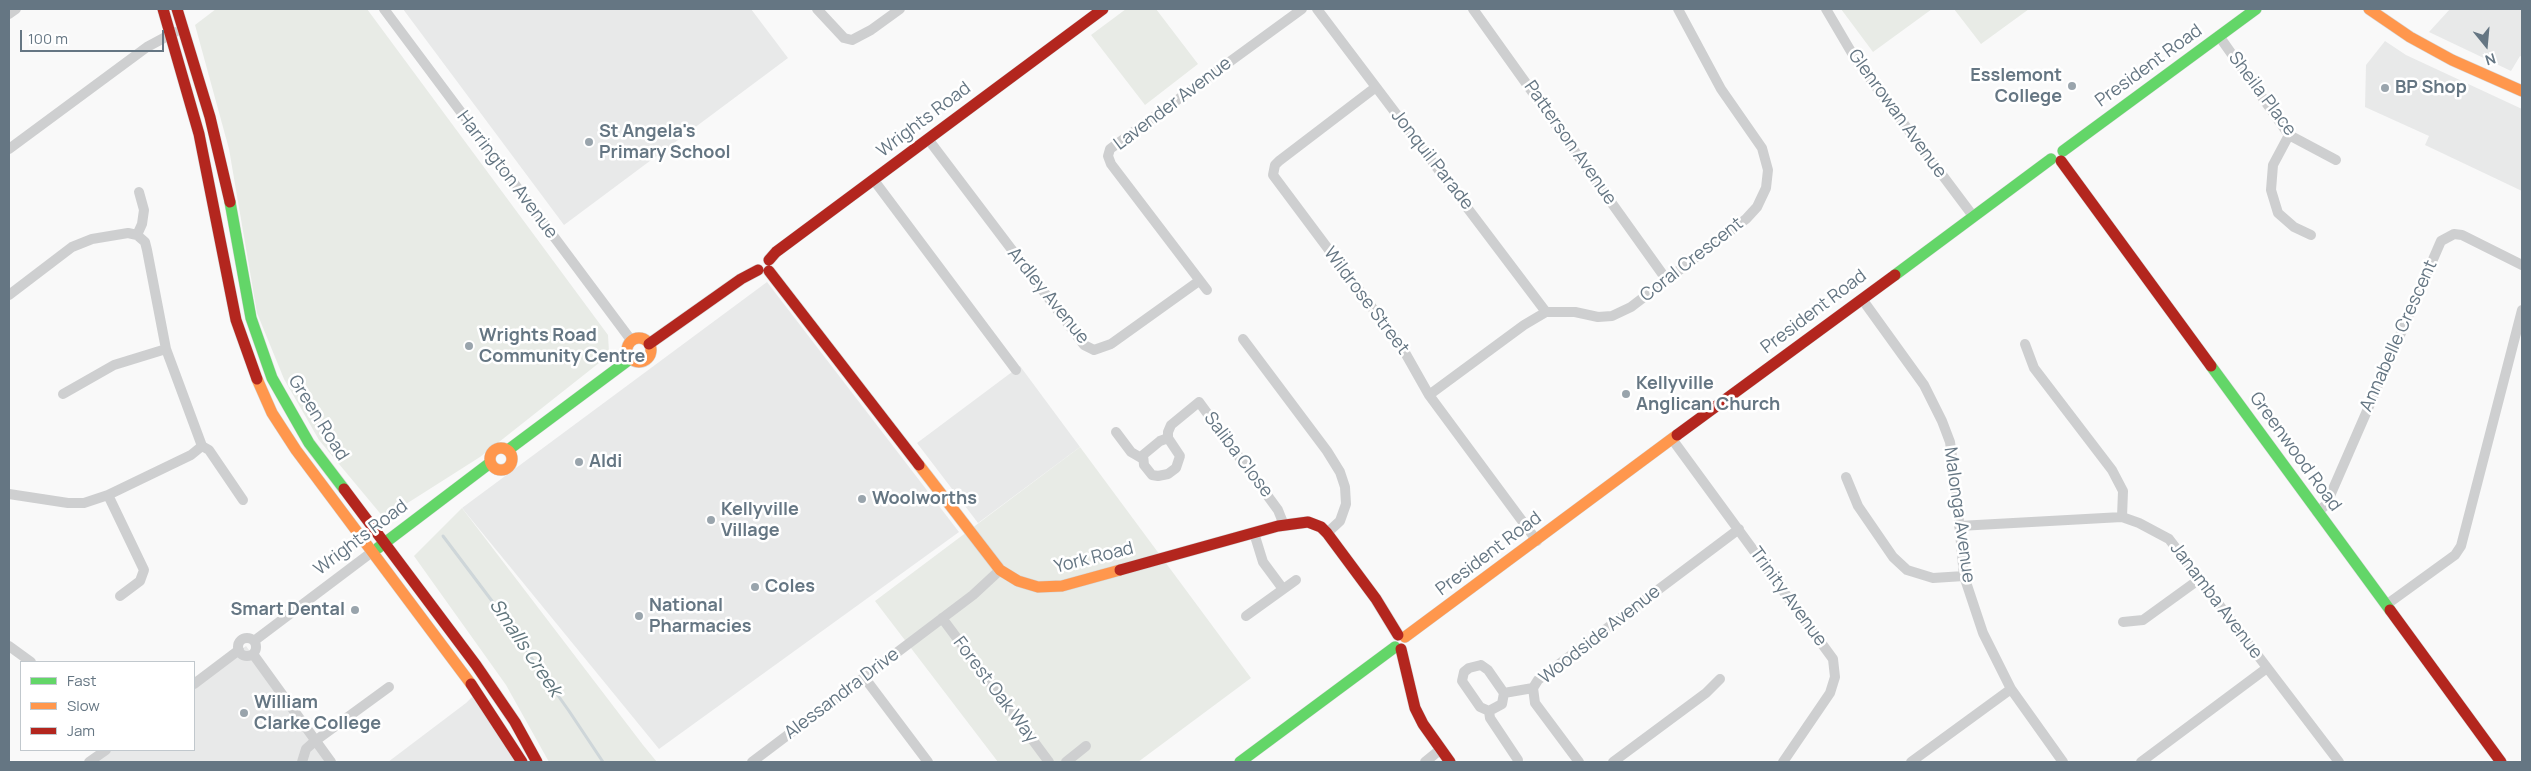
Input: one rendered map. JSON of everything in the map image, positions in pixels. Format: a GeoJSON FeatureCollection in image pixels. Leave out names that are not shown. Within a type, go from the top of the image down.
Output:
{"type":"FeatureCollection","features":[{"type":"Feature","properties":{"kind":"street"},"geometry":{"type":"LineString","coordinates":[[9,14],[16,9]]}},
{"type":"Feature","properties":{"kind":"street","name":"Green Road"},"geometry":{"type":"LineString","coordinates":[[163,9],[199,134],[211,186],[236,320],[246,353],[265,397],[282,428],[484,701],[522,762]]}},
{"type":"Feature","properties":{"kind":"street","name":"Green Road"},"geometry":{"type":"LineString","coordinates":[[177,9],[210,117],[226,183],[251,318],[261,351],[287,407],[309,443],[516,722],[538,762]]}},
{"type":"Feature","properties":{"kind":"street","name":"Harrington Avenue"},"geometry":{"type":"LineString","coordinates":[[384,9],[631,340]]}},
{"type":"Feature","properties":{"kind":"street"},"geometry":{"type":"LineString","coordinates":[[817,9],[844,38],[852,40],[871,30],[900,9]]}},
{"type":"Feature","properties":{"kind":"street","name":"Wrights Road"},"geometry":{"type":"LineString","coordinates":[[650,344],[741,279],[765,267],[776,252],[1102,9]]}},
{"type":"Feature","properties":{"kind":"street","name":"Lavender Avenue"},"geometry":{"type":"LineString","coordinates":[[1207,290],[1111,164],[1108,156],[1110,149],[1302,9]]}},
{"type":"Feature","properties":{"kind":"street","name":"Jonquil Parade"},"geometry":{"type":"LineString","coordinates":[[1317,9],[1546,312]]}},
{"type":"Feature","properties":{"kind":"street","name":"Patterson Avenue"},"geometry":{"type":"LineString","coordinates":[[1473,9],[1666,279]]}},
{"type":"Feature","properties":{"kind":"street","name":"Coral Crescent"},"geometry":{"type":"LineString","coordinates":[[1546,312],[1575,312],[1598,317],[1612,316],[1631,307],[1746,219],[1761,200],[1768,170],[1762,148],[1721,88],[1678,9]]}},
{"type":"Feature","properties":{"kind":"street","name":"Glenrowan Avenue"},"geometry":{"type":"LineString","coordinates":[[1826,9],[1856,60],[1973,216]]}},
{"type":"Feature","properties":{"kind":"street","name":"President Road"},"geometry":{"type":"LineString","coordinates":[[1402,636],[1537,541],[1973,216],[2058,157],[2256,9]]}},
{"type":"Feature","properties":{"kind":"street"},"geometry":{"type":"LineString","coordinates":[[2369,9],[2410,37],[2452,60],[2522,92]]}},
{"type":"Feature","properties":{"kind":"street"},"geometry":{"type":"LineString","coordinates":[[10,145],[147,47],[183,29]]}},
{"type":"Feature","properties":{"kind":"street","name":"Sheila Place"},"geometry":{"type":"LineString","coordinates":[[2219,36],[2289,135],[2336,160]]}},
{"type":"Feature","properties":{"kind":"street","name":"Wildrose Street"},"geometry":{"type":"LineString","coordinates":[[1376,87],[1279,161],[1275,165],[1273,175],[1403,350],[1429,395],[1537,541]]}},
{"type":"Feature","properties":{"kind":"street"},"geometry":{"type":"LineString","coordinates":[[2289,135],[2274,165],[2271,190],[2278,213],[2294,227],[2311,235]]}},
{"type":"Feature","properties":{"kind":"street","name":"Ardley Avenue"},"geometry":{"type":"LineString","coordinates":[[928,139],[1084,346],[1094,350],[1111,344],[1199,281]]}},
{"type":"Feature","properties":{"kind":"street","name":"Greenwood Road"},"geometry":{"type":"LineString","coordinates":[[2058,157],[2501,762]]}},
{"type":"Feature","properties":{"kind":"street"},"geometry":{"type":"LineString","coordinates":[[873,179],[1016,370]]}},
{"type":"Feature","properties":{"kind":"street"},"geometry":{"type":"LineString","coordinates":[[137,235],[142,224],[144,210],[139,192]]}},
{"type":"Feature","properties":{"kind":"street"},"geometry":{"type":"LineString","coordinates":[[9,295],[72,248],[92,239],[128,233],[137,235],[145,242],[166,349],[202,446],[208,450],[243,500]]}},
{"type":"Feature","properties":{"kind":"street","name":"Annabelle Crescent"},"geometry":{"type":"LineString","coordinates":[[2317,512],[2326,505],[2441,241],[2454,234],[2462,235],[2522,265]]}},
{"type":"Feature","properties":{"kind":"street","name":"York Road"},"geometry":{"type":"LineString","coordinates":[[765,267],[1000,570],[1018,581],[1038,587],[1062,586],[1284,525],[1308,522],[1321,527],[1327,534],[1402,636]]}},
{"type":"Feature","properties":{"kind":"street","name":"Malonga Avenue"},"geometry":{"type":"LineString","coordinates":[[1862,299],[1924,385],[1942,421],[1951,451],[1964,576],[1983,633],[2011,689],[2062,762]]}},
{"type":"Feature","properties":{"kind":"street"},"geometry":{"type":"LineString","coordinates":[[2386,605],[2455,555],[2461,546],[2522,310]]}},
{"type":"Feature","properties":{"kind":"street"},"geometry":{"type":"LineString","coordinates":[[1429,395],[1524,325],[1546,312]]}},
{"type":"Feature","properties":{"kind":"street"},"geometry":{"type":"LineString","coordinates":[[641,338],[650,344],[651,350],[647,359],[638,362],[630,359],[626,348],[631,340],[641,338]]}},
{"type":"Feature","properties":{"kind":"street"},"geometry":{"type":"LineString","coordinates":[[1243,339],[1327,451],[1340,472],[1345,487],[1346,504],[1340,521],[1327,534]]}},
{"type":"Feature","properties":{"kind":"street"},"geometry":{"type":"LineString","coordinates":[[2024,344],[2034,368],[2112,470],[2122,491],[2122,517]]}},
{"type":"Feature","properties":{"kind":"street"},"geometry":{"type":"LineString","coordinates":[[62,394],[114,366],[166,349]]}},
{"type":"Feature","properties":{"kind":"street","name":"Wrights Road"},"geometry":{"type":"LineString","coordinates":[[254,640],[490,463],[490,456],[493,450],[501,447],[508,450],[630,359]]}},
{"type":"Feature","properties":{"kind":"street","name":"Saliba Close"},"geometry":{"type":"LineString","coordinates":[[1143,459],[1145,452],[1168,438],[1171,425],[1199,402],[1278,510],[1284,525]]}},
{"type":"Feature","properties":{"kind":"street"},"geometry":{"type":"LineString","coordinates":[[1116,432],[1131,452],[1143,459],[1152,475],[1158,476],[1168,474],[1176,468],[1180,456],[1168,438]]}},
{"type":"Feature","properties":{"kind":"street","name":"Trinity Avenue"},"geometry":{"type":"LineString","coordinates":[[1672,439],[1829,653],[1835,668],[1833,686],[1830,693],[1783,762]]}},
{"type":"Feature","properties":{"kind":"street"},"geometry":{"type":"LineString","coordinates":[[9,494],[68,503],[84,503],[108,495],[191,455],[202,446]]}},
{"type":"Feature","properties":{"kind":"street"},"geometry":{"type":"LineString","coordinates":[[490,463],[495,469],[506,469],[512,460],[508,450]]}},
{"type":"Feature","properties":{"kind":"street"},"geometry":{"type":"LineString","coordinates":[[1846,476],[1858,506],[1893,557],[1907,570],[1933,578],[1964,576]]}},
{"type":"Feature","properties":{"kind":"street"},"geometry":{"type":"LineString","coordinates":[[108,495],[144,570],[140,582],[120,596]]}},
{"type":"Feature","properties":{"kind":"street","name":"Janamba Avenue"},"geometry":{"type":"LineString","coordinates":[[1959,526],[2122,517],[2138,522],[2169,539],[2201,578],[2339,762]]}},
{"type":"Feature","properties":{"kind":"street","name":"Woodside Avenue"},"geometry":{"type":"LineString","coordinates":[[1579,762],[1536,703],[1533,693],[1538,680],[1738,529]]}},
{"type":"Feature","properties":{"kind":"street"},"geometry":{"type":"LineString","coordinates":[[1254,533],[1263,562],[1283,590]]}},
{"type":"Feature","properties":{"kind":"street","name":"Alessandra Drive"},"geometry":{"type":"LineString","coordinates":[[752,762],[973,595],[1000,570]]}},
{"type":"Feature","properties":{"kind":"street"},"geometry":{"type":"LineString","coordinates":[[2123,622],[2143,620],[2201,578]]}},
{"type":"Feature","properties":{"kind":"street"},"geometry":{"type":"LineString","coordinates":[[1246,616],[1296,580]]}},
{"type":"Feature","properties":{"kind":"street","name":"Forest Oak Way"},"geometry":{"type":"LineString","coordinates":[[942,618],[1049,762]]}},
{"type":"Feature","properties":{"kind":"street"},"geometry":{"type":"LineString","coordinates":[[1402,636],[1392,642],[1398,648],[1415,708],[1450,762]]}},
{"type":"Feature","properties":{"kind":"street"},"geometry":{"type":"LineString","coordinates":[[195,683],[239,650],[241,641],[247,638],[254,640],[256,649],[253,654],[245,656],[239,650]]}},
{"type":"Feature","properties":{"kind":"street"},"geometry":{"type":"LineString","coordinates":[[9,646],[30,661]]}},
{"type":"Feature","properties":{"kind":"street"},"geometry":{"type":"LineString","coordinates":[[1240,762],[1398,648]]}},
{"type":"Feature","properties":{"kind":"street"},"geometry":{"type":"LineString","coordinates":[[253,654],[331,762]]}},
{"type":"Feature","properties":{"kind":"street"},"geometry":{"type":"LineString","coordinates":[[1481,665],[1488,670],[1504,696],[1498,708],[1489,711],[1480,707],[1464,686],[1464,672],[1481,665]]}},
{"type":"Feature","properties":{"kind":"street"},"geometry":{"type":"LineString","coordinates":[[2141,762],[2267,668]]}},
{"type":"Feature","properties":{"kind":"street"},"geometry":{"type":"LineString","coordinates":[[864,677],[928,762]]}},
{"type":"Feature","properties":{"kind":"street"},"geometry":{"type":"LineString","coordinates":[[1612,762],[1706,693],[1720,679]]}},
{"type":"Feature","properties":{"kind":"street"},"geometry":{"type":"LineString","coordinates":[[302,762],[306,750],[315,741],[389,687]]}},
{"type":"Feature","properties":{"kind":"street"},"geometry":{"type":"LineString","coordinates":[[1911,762],[2011,689]]}},
{"type":"Feature","properties":{"kind":"street"},"geometry":{"type":"LineString","coordinates":[[1504,696],[1533,693]]}},
{"type":"Feature","properties":{"kind":"street"},"geometry":{"type":"LineString","coordinates":[[1489,711],[1490,718],[1518,760]]}},
{"type":"Feature","properties":{"kind":"street"},"geometry":{"type":"LineString","coordinates":[[1066,762],[1086,746]]}},
{"type":"Feature","properties":{"kind":"street"},"geometry":{"type":"LineString","coordinates":[[1425,762],[1441,749]]}},
{"type":"Feature","properties":{"kind":"street"},"geometry":{"type":"LineString","coordinates":[[89,762],[105,751]]}},
{"type":"Feature","properties":{"kind":"shaded area"},"geometry":{"type":"Polygon","coordinates":[[[216,9],[367,9],[608,335],[609,352],[604,359],[480,457],[384,518],[319,440],[284,379],[257,313],[229,149],[195,25],[216,9]]]}},
{"type":"Feature","properties":{"kind":"shaded area","name":"St Angela's Primary School"},"geometry":{"type":"Polygon","coordinates":[[[403,9],[751,9],[788,58],[564,225],[403,9]]]}},
{"type":"Feature","properties":{"kind":"shaded area"},"geometry":{"type":"Polygon","coordinates":[[[1126,9],[1156,9],[1198,64],[1145,105],[1091,35],[1126,9]]]}},
{"type":"Feature","properties":{"kind":"shaded area"},"geometry":{"type":"Polygon","coordinates":[[[1841,9],[1932,9],[1873,52],[1841,9]]]}},
{"type":"Feature","properties":{"kind":"shaded area"},"geometry":{"type":"Polygon","coordinates":[[[1954,9],[2029,9],[1981,44],[1954,9]]]}},
{"type":"Feature","properties":{"kind":"shaded area"},"geometry":{"type":"Polygon","coordinates":[[[2450,9],[2522,9],[2522,57],[2520,56],[2511,71],[2429,32],[2450,9]]]}},
{"type":"Feature","properties":{"kind":"shaded area"},"geometry":{"type":"Polygon","coordinates":[[[2385,41],[2406,55],[2522,109],[2522,191],[2425,145],[2429,136],[2365,107],[2366,65],[2385,41]]]}},
{"type":"Feature","properties":{"kind":"shaded area","name":"Kellyville Village"},"geometry":{"type":"Polygon","coordinates":[[[767,282],[959,532],[659,749],[462,508],[767,282]]]}},
{"type":"Feature","properties":{"kind":"shaded area"},"geometry":{"type":"Polygon","coordinates":[[[1020,366],[1080,447],[978,523],[917,443],[1020,366]]]}},
{"type":"Feature","properties":{"kind":"shaded area"},"geometry":{"type":"Polygon","coordinates":[[[1080,447],[1251,678],[1138,762],[998,762],[875,601],[1080,447]]]}},
{"type":"Feature","properties":{"kind":"shaded area"},"geometry":{"type":"Polygon","coordinates":[[[462,508],[657,762],[549,762],[506,685],[414,556],[462,508]]]}},
{"type":"Feature","properties":{"kind":"shaded area","name":"William Clarke College"},"geometry":{"type":"Polygon","coordinates":[[[246,646],[331,762],[89,762],[105,751],[195,751],[195,684],[246,646]]]}},
{"type":"Feature","properties":{"kind":"shaded area","name":"William Clarke College"},"geometry":{"type":"Polygon","coordinates":[[[477,692],[522,762],[388,762],[466,703],[477,692]]]}},
{"type":"Feature","properties":{"kind":"waterway","name":"Smalls Creek"},"geometry":{"type":"LineString","coordinates":[[443,536],[517,631],[523,646],[603,762]]}},
{"type":"Feature","properties":{"kind":"traffic: fast"},"geometry":{"type":"LineString","coordinates":[[2063,151],[2256,9]]}},
{"type":"Feature","properties":{"kind":"traffic: fast"},"geometry":{"type":"LineString","coordinates":[[1895,275],[2051,159]]}},
{"type":"Feature","properties":{"kind":"traffic: fast"},"geometry":{"type":"LineString","coordinates":[[230,202],[251,318],[272,378],[309,443],[344,489]]}},
{"type":"Feature","properties":{"kind":"traffic: fast"},"geometry":{"type":"LineString","coordinates":[[508,450],[630,359]]}},
{"type":"Feature","properties":{"kind":"traffic: fast"},"geometry":{"type":"LineString","coordinates":[[2211,366],[2390,610]]}},
{"type":"Feature","properties":{"kind":"traffic: fast"},"geometry":{"type":"LineString","coordinates":[[378,548],[490,463]]}},
{"type":"Feature","properties":{"kind":"traffic: fast"},"geometry":{"type":"LineString","coordinates":[[1240,762],[1395,647]]}},
{"type":"Feature","properties":{"kind":"traffic: slow"},"geometry":{"type":"LineString","coordinates":[[2369,9],[2410,37],[2452,60],[2522,91]]}},
{"type":"Feature","properties":{"kind":"traffic: slow"},"geometry":{"type":"LineString","coordinates":[[639,338],[648,341],[651,350],[648,359],[639,362],[630,359],[627,350],[630,341],[639,338]]}},
{"type":"Feature","properties":{"kind":"traffic: slow"},"geometry":{"type":"LineString","coordinates":[[257,379],[272,413],[296,450],[471,684]]}},
{"type":"Feature","properties":{"kind":"traffic: slow"},"geometry":{"type":"LineString","coordinates":[[1405,637],[1677,435]]}},
{"type":"Feature","properties":{"kind":"traffic: slow"},"geometry":{"type":"LineString","coordinates":[[501,448],[509,451],[512,459],[509,467],[501,470],[493,467],[490,459],[493,451],[501,448]]}},
{"type":"Feature","properties":{"kind":"traffic: slow"},"geometry":{"type":"LineString","coordinates":[[919,465],[1000,570],[1018,581],[1038,587],[1062,586],[1120,570]]}},
{"type":"Feature","properties":{"kind":"traffic: jam"},"geometry":{"type":"LineString","coordinates":[[163,9],[199,134],[236,320],[257,379]]}},
{"type":"Feature","properties":{"kind":"traffic: jam"},"geometry":{"type":"LineString","coordinates":[[177,9],[210,117],[230,202]]}},
{"type":"Feature","properties":{"kind":"traffic: jam"},"geometry":{"type":"LineString","coordinates":[[769,260],[776,252],[1103,9]]}},
{"type":"Feature","properties":{"kind":"traffic: jam"},"geometry":{"type":"LineString","coordinates":[[2061,161],[2211,366]]}},
{"type":"Feature","properties":{"kind":"traffic: jam"},"geometry":{"type":"LineString","coordinates":[[649,344],[741,279],[758,270]]}},
{"type":"Feature","properties":{"kind":"traffic: jam"},"geometry":{"type":"LineString","coordinates":[[769,271],[919,465]]}},
{"type":"Feature","properties":{"kind":"traffic: jam"},"geometry":{"type":"LineString","coordinates":[[1677,435],[1895,275]]}},
{"type":"Feature","properties":{"kind":"traffic: jam"},"geometry":{"type":"LineString","coordinates":[[344,489],[476,665],[515,722],[537,762]]}},
{"type":"Feature","properties":{"kind":"traffic: jam"},"geometry":{"type":"LineString","coordinates":[[1120,570],[1278,526],[1308,522],[1321,527],[1327,533],[1376,599],[1398,635]]}},
{"type":"Feature","properties":{"kind":"traffic: jam"},"geometry":{"type":"LineString","coordinates":[[2390,610],[2501,762]]}},
{"type":"Feature","properties":{"kind":"traffic: jam"},"geometry":{"type":"LineString","coordinates":[[1401,649],[1415,708],[1423,724],[1450,762]]}},
{"type":"Feature","properties":{"kind":"traffic: jam"},"geometry":{"type":"LineString","coordinates":[[471,684],[522,762]]}},
{"type":"Feature","properties":{"kind":"place","name":"Esslemont College"},"geometry":{"type":"Point","coordinates":[2072,86]}},
{"type":"Feature","properties":{"kind":"place","name":"BP Shop"},"geometry":{"type":"Point","coordinates":[2385,88]}},
{"type":"Feature","properties":{"kind":"place","name":"St Angela's Primary School"},"geometry":{"type":"Point","coordinates":[589,142]}},
{"type":"Feature","properties":{"kind":"place","name":"Wrights Road Community Centre"},"geometry":{"type":"Point","coordinates":[469,346]}},
{"type":"Feature","properties":{"kind":"place","name":"Kellyville Anglican Church"},"geometry":{"type":"Point","coordinates":[1626,394]}},
{"type":"Feature","properties":{"kind":"place","name":"Aldi"},"geometry":{"type":"Point","coordinates":[579,462]}},
{"type":"Feature","properties":{"kind":"place","name":"Woolworths"},"geometry":{"type":"Point","coordinates":[862,499]}},
{"type":"Feature","properties":{"kind":"place","name":"Kellyville Village"},"geometry":{"type":"Point","coordinates":[711,520]}},
{"type":"Feature","properties":{"kind":"place","name":"Coles"},"geometry":{"type":"Point","coordinates":[755,587]}},
{"type":"Feature","properties":{"kind":"place","name":"Smart Dental"},"geometry":{"type":"Point","coordinates":[355,610]}},
{"type":"Feature","properties":{"kind":"place","name":"National Pharmacies"},"geometry":{"type":"Point","coordinates":[639,616]}},
{"type":"Feature","properties":{"kind":"place","name":"William Clarke College"},"geometry":{"type":"Point","coordinates":[244,713]}}]}
